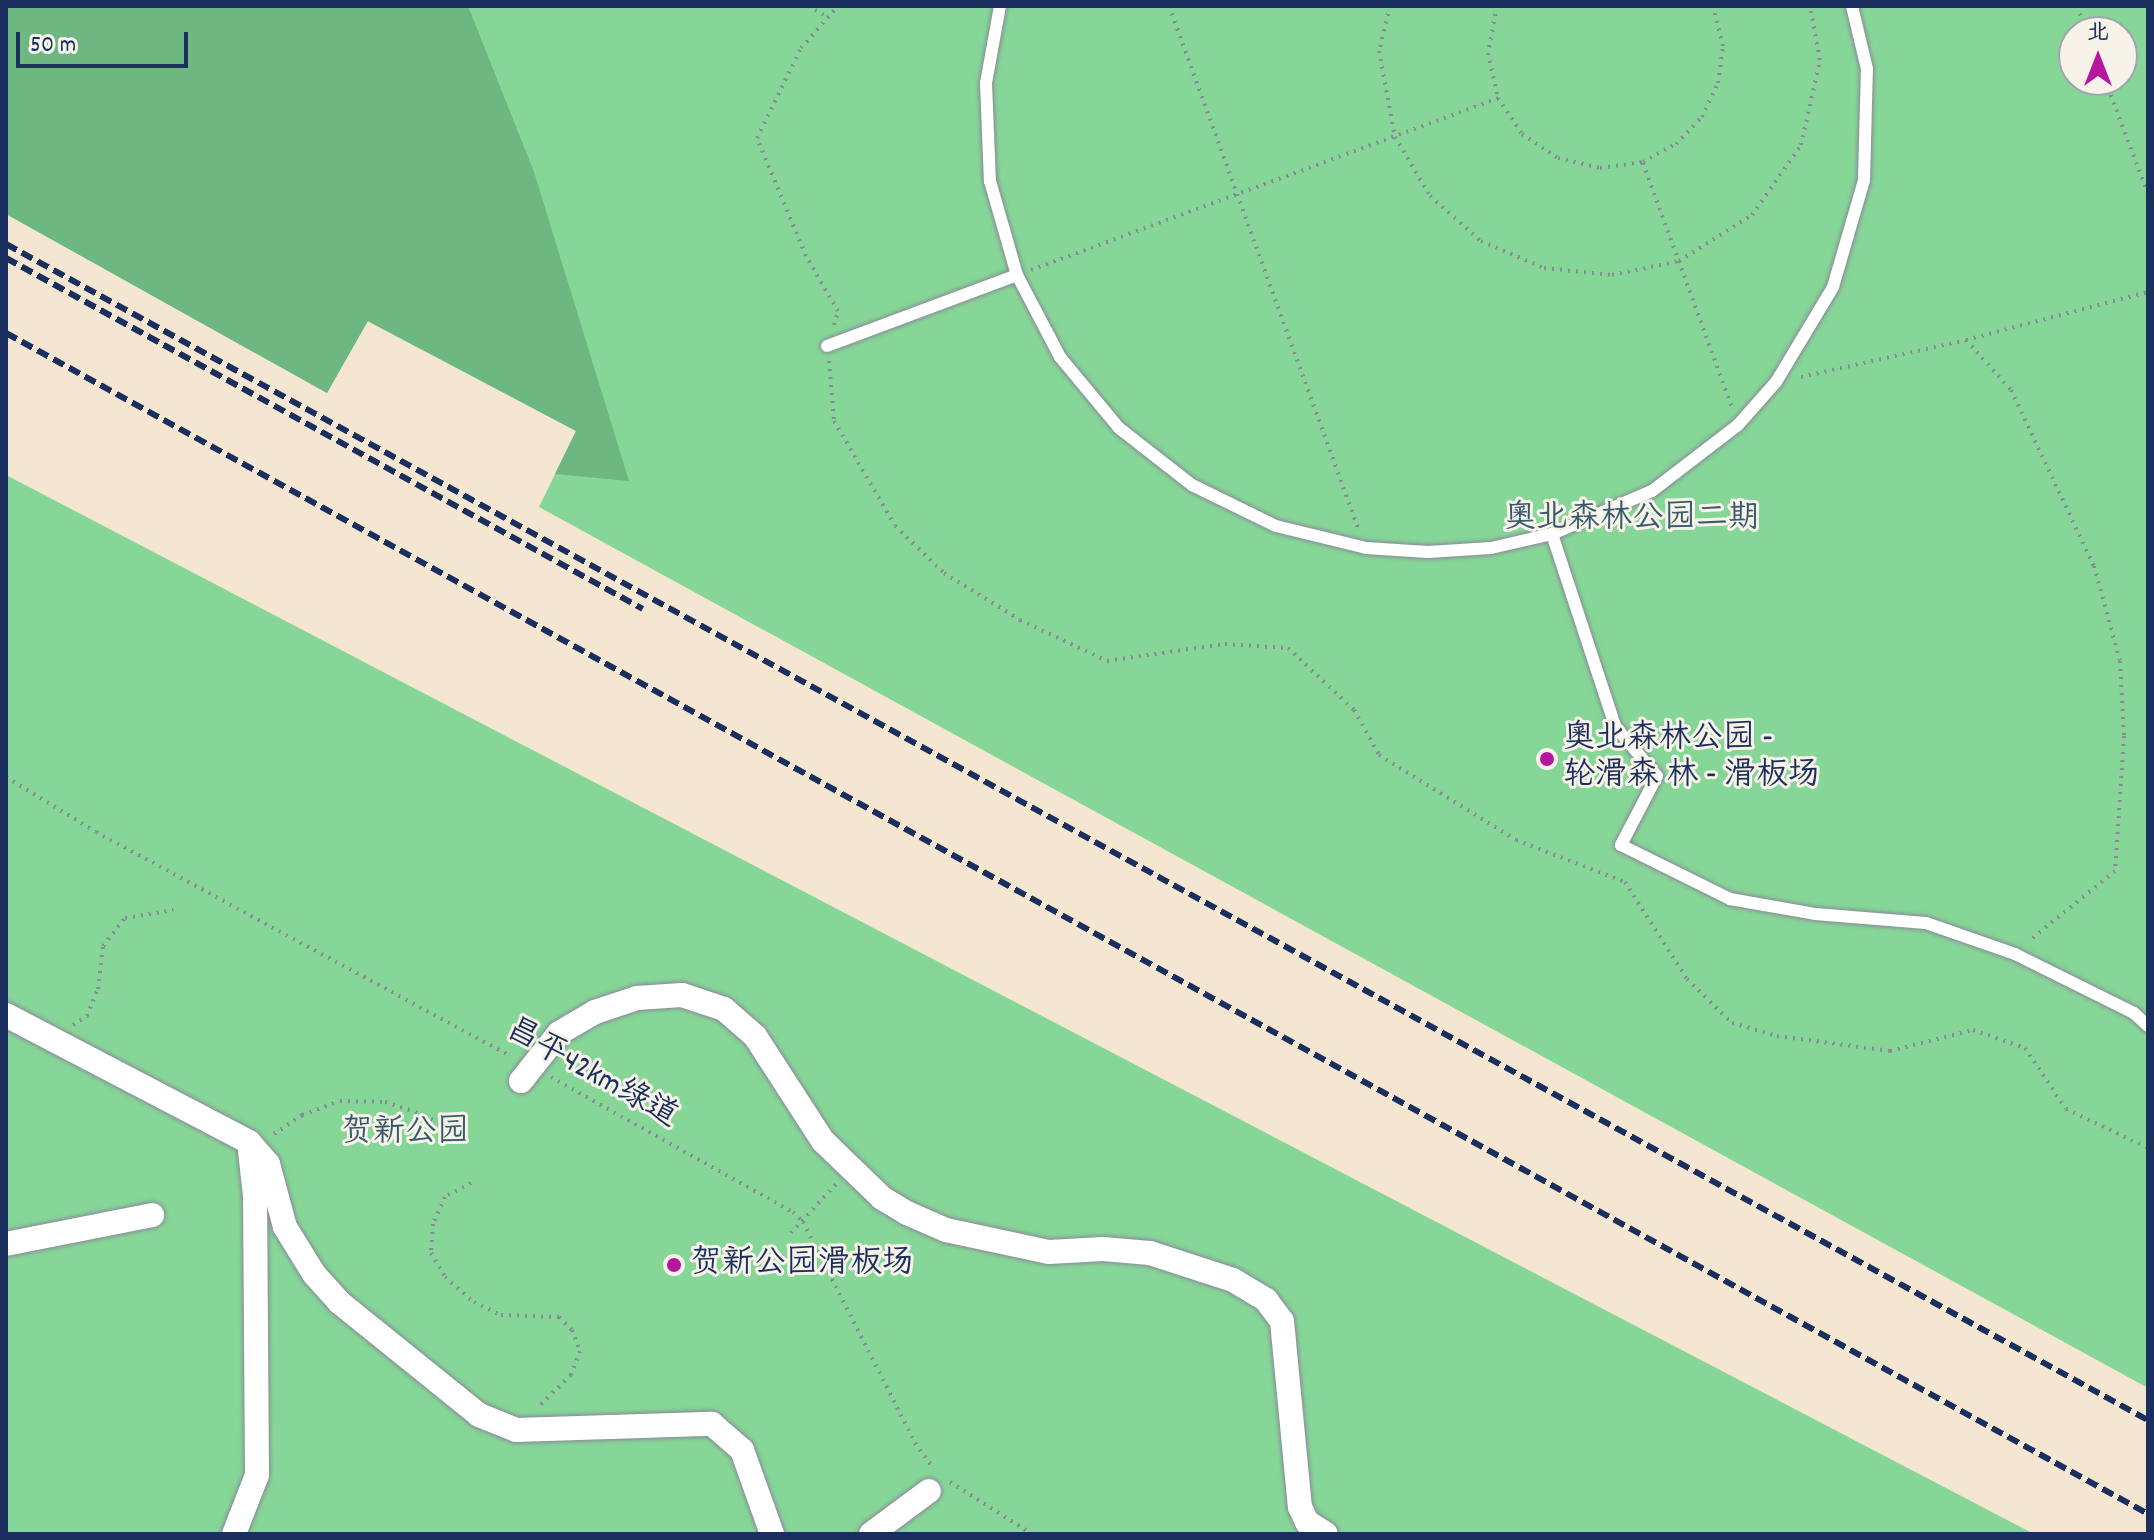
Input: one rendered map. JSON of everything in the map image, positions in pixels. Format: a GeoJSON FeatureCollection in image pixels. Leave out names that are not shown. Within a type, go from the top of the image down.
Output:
{"type":"FeatureCollection","features":[{"type":"Feature","properties":{"kind":"street"},"geometry":{"type":"LineString","coordinates":[[526,1074],[559,1033],[595,1012],[637,998],[682,995],[724,1009],[755,1036],[794,1101],[823,1141],[882,1198],[946,1230],[1049,1252],[1103,1249],[1150,1253],[1233,1280],[1266,1300],[1282,1321],[1300,1507],[1307,1522],[1326,1534]]}},
{"type":"Feature","properties":{"kind":"street"},"geometry":{"type":"LineString","coordinates":[[6,1015],[249,1142],[268,1164],[285,1227],[314,1274],[339,1302],[479,1415],[516,1430],[712,1424],[742,1450],[772,1534]]}},
{"type":"Feature","properties":{"kind":"street"},"geometry":{"type":"LineString","coordinates":[[234,1534],[257,1475],[255,1196],[249,1142]]}},
{"type":"Feature","properties":{"kind":"street"},"geometry":{"type":"LineString","coordinates":[[6,1244],[152,1215]]}},
{"type":"Feature","properties":{"kind":"street"},"geometry":{"type":"LineString","coordinates":[[871,1534],[938,1482]]}},
{"type":"Feature","properties":{"kind":"lane"},"geometry":{"type":"LineString","coordinates":[[1000,6],[986,83],[990,181],[1017,275],[1060,357],[1119,428],[1192,485],[1276,526],[1366,548],[1428,552],[1491,548],[1552,534],[1652,491],[1738,425],[1776,382],[1833,287],[1864,180],[1867,69],[1852,6]]}},
{"type":"Feature","properties":{"kind":"lane"},"geometry":{"type":"LineString","coordinates":[[827,346],[1017,275]]}},
{"type":"Feature","properties":{"kind":"lane"},"geometry":{"type":"LineString","coordinates":[[1552,534],[1615,726],[1657,776],[1621,845],[1730,899],[1815,914],[1926,923],[2015,954],[2134,1013],[2148,1026]]}},
{"type":"Feature","properties":{"kind":"path"},"geometry":{"type":"LineString","coordinates":[[808,6],[828,17]]}},
{"type":"Feature","properties":{"kind":"path"},"geometry":{"type":"LineString","coordinates":[[838,6],[801,48],[757,138],[806,256],[838,311],[827,346],[834,421],[895,526],[944,573],[1020,620],[1107,661],[1225,644],[1288,648],[1354,710],[1379,755],[1516,840],[1625,882],[1687,979],[1732,1023],[1777,1036],[1890,1051],[1973,1030],[2025,1048],[2066,1109],[2148,1148]]}},
{"type":"Feature","properties":{"kind":"path"},"geometry":{"type":"LineString","coordinates":[[1169,6],[1366,548]]}},
{"type":"Feature","properties":{"kind":"path"},"geometry":{"type":"LineString","coordinates":[[1390,6],[1379,51],[1395,137],[1430,196],[1481,241],[1531,263],[1544,268],[1612,275],[1679,261],[1752,215],[1801,145],[1820,60],[1810,6]]}},
{"type":"Feature","properties":{"kind":"path"},"geometry":{"type":"LineString","coordinates":[[1497,6],[1488,53],[1498,98],[1522,134],[1558,158],[1600,168],[1643,162],[1676,144],[1702,117],[1718,83],[1723,46],[1714,8],[1724,6]]}},
{"type":"Feature","properties":{"kind":"path"},"geometry":{"type":"LineString","coordinates":[[2111,96],[2148,194]]}},
{"type":"Feature","properties":{"kind":"path"},"geometry":{"type":"LineString","coordinates":[[1017,275],[1498,98]]}},
{"type":"Feature","properties":{"kind":"path"},"geometry":{"type":"LineString","coordinates":[[1643,162],[1738,425]]}},
{"type":"Feature","properties":{"kind":"path"},"geometry":{"type":"LineString","coordinates":[[1776,382],[1966,340],[2148,292]]}},
{"type":"Feature","properties":{"kind":"path"},"geometry":{"type":"LineString","coordinates":[[1966,340],[2011,390],[2094,566],[2120,661],[2124,736],[2115,871],[2015,954]]}},
{"type":"Feature","properties":{"kind":"path","name":"昌平42km绿道"},"geometry":{"type":"LineString","coordinates":[[6,777],[96,832],[526,1074],[793,1212],[803,1222],[915,1443],[938,1482],[1032,1534]]}},
{"type":"Feature","properties":{"kind":"path"},"geometry":{"type":"LineString","coordinates":[[52,1039],[87,1016],[98,989],[103,946],[125,918],[173,910]]}},
{"type":"Feature","properties":{"kind":"path"},"geometry":{"type":"LineString","coordinates":[[249,1142],[263,1141],[302,1115],[340,1101],[385,1102],[424,1115],[447,1128]]}},
{"type":"Feature","properties":{"kind":"path"},"geometry":{"type":"LineString","coordinates":[[791,1233],[850,1167]]}},
{"type":"Feature","properties":{"kind":"path"},"geometry":{"type":"LineString","coordinates":[[471,1183],[445,1197],[433,1224],[431,1253],[445,1277],[474,1302],[501,1315],[559,1317],[572,1330],[580,1351],[571,1375],[516,1430]]}},
{"type":"Feature","properties":{"kind":"green space","name":"奥北森林公园二期"},"geometry":{"type":"Polygon","coordinates":[[[6,6],[2148,6],[2148,1388],[539,507],[576,431],[367,321],[327,393],[6,214],[6,6]]]}},
{"type":"Feature","properties":{"kind":"green space"},"geometry":{"type":"Polygon","coordinates":[[[6,6],[468,6],[534,172],[629,481],[555,474],[576,431],[368,321],[327,393],[6,214],[6,6]]]}},
{"type":"Feature","properties":{"kind":"green space","name":"贺新公园"},"geometry":{"type":"Polygon","coordinates":[[[6,475],[2034,1534],[6,1534],[6,475]]]}},
{"type":"Feature","properties":{"kind":"railway"},"geometry":{"type":"LineString","coordinates":[[6,244],[2148,1420]]}},
{"type":"Feature","properties":{"kind":"railway"},"geometry":{"type":"LineString","coordinates":[[6,258],[643,609]]}},
{"type":"Feature","properties":{"kind":"railway"},"geometry":{"type":"LineString","coordinates":[[6,333],[2148,1514]]}},
{"type":"Feature","properties":{"kind":"place","name":"奥北森林公园 - 轮滑森 林 - 滑板场"},"geometry":{"type":"Point","coordinates":[1547,759]}},
{"type":"Feature","properties":{"kind":"place","name":"贺新公园滑板场"},"geometry":{"type":"Point","coordinates":[674,1265]}}]}
